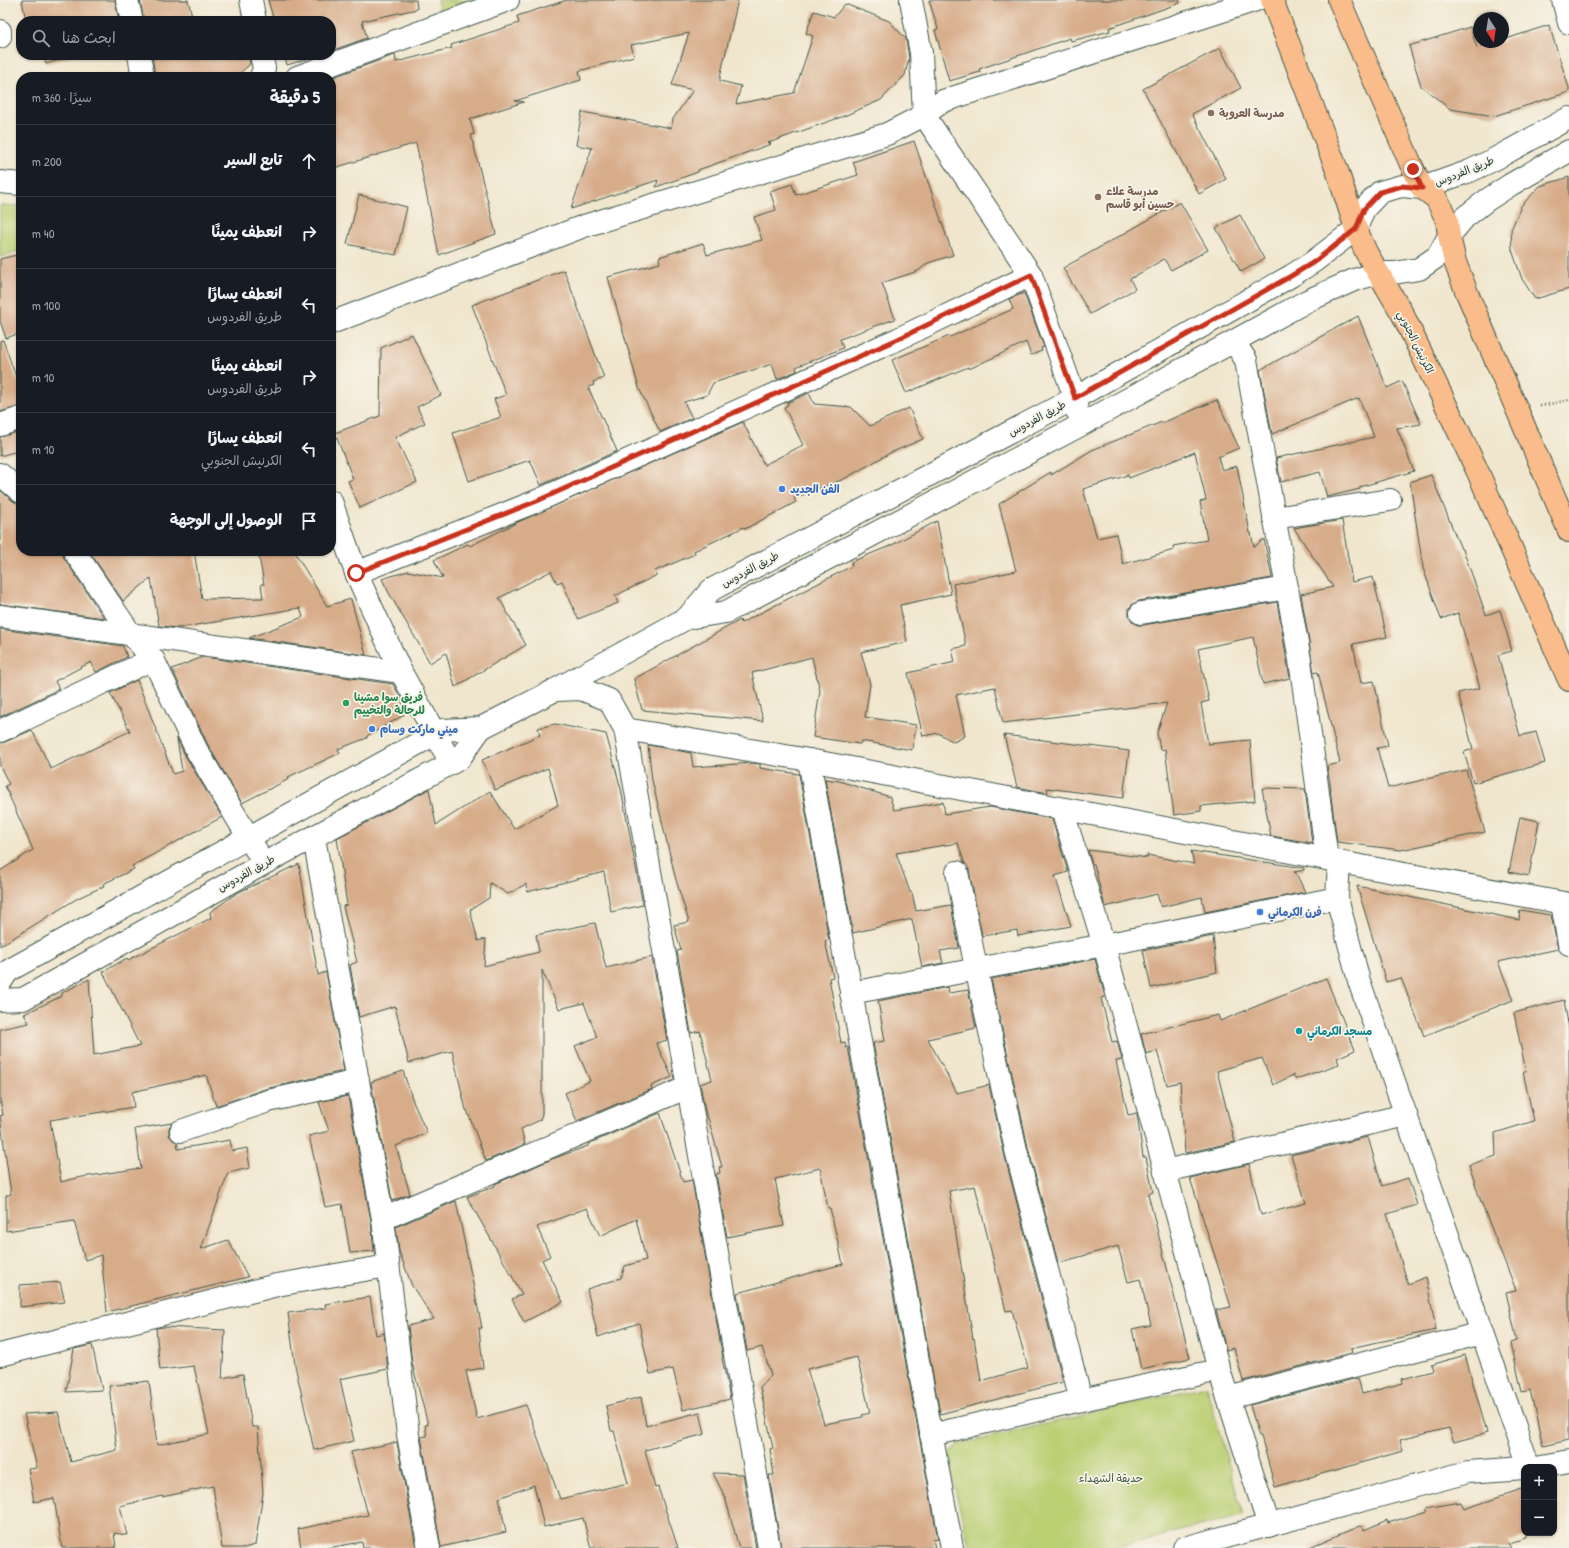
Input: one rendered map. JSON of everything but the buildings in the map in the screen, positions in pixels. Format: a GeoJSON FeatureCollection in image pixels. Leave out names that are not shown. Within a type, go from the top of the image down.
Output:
{"type":"FeatureCollection","features":[{"type":"Feature","properties":{"kind":"main road","name":"الكرنيش الجنوبي"},"geometry":{"type":"LineString","coordinates":[[1272,0],[1337,170],[1356,229],[1366,252],[1403,315],[1477,470],[1569,680]]}},
{"type":"Feature","properties":{"kind":"main road"},"geometry":{"type":"LineString","coordinates":[[1339,0],[1400,142],[1422,188],[1436,198],[1447,220],[1454,262],[1569,531]]}},
{"type":"Feature","properties":{"kind":"street"},"geometry":{"type":"LineString","coordinates":[[128,0],[131,16]]}},
{"type":"Feature","properties":{"kind":"street"},"geometry":{"type":"LineString","coordinates":[[250,0],[254,16]]}},
{"type":"Feature","properties":{"kind":"street"},"geometry":{"type":"LineString","coordinates":[[311,72],[508,0]]}},
{"type":"Feature","properties":{"kind":"street"},"geometry":{"type":"LineString","coordinates":[[911,0],[921,53],[924,115],[1031,275],[1075,398],[1079,426]]}},
{"type":"Feature","properties":{"kind":"street"},"geometry":{"type":"LineString","coordinates":[[336,321],[584,226],[887,134],[924,115],[943,101],[1256,0]]}},
{"type":"Feature","properties":{"kind":"street"},"geometry":{"type":"LineString","coordinates":[[1563,0],[1569,23]]}},
{"type":"Feature","properties":{"kind":"street"},"geometry":{"type":"LineString","coordinates":[[0,31],[0,37]]}},
{"type":"Feature","properties":{"kind":"street"},"geometry":{"type":"LineString","coordinates":[[140,60],[142,72]]}},
{"type":"Feature","properties":{"kind":"street"},"geometry":{"type":"LineString","coordinates":[[262,60],[264,68],[263,72]]}},
{"type":"Feature","properties":{"kind":"street","name":"طريق الفردوس"},"geometry":{"type":"LineString","coordinates":[[0,983],[8,971],[435,734],[443,730],[481,728],[555,690],[686,618],[711,590],[1075,398],[1291,276],[1314,262],[1356,229],[1364,209],[1380,192],[1402,186],[1422,188],[1464,173],[1493,160],[1569,118]]}},
{"type":"Feature","properties":{"kind":"street","name":"طريق الفردوس"},"geometry":{"type":"LineString","coordinates":[[686,618],[726,612],[1079,426],[1234,342],[1306,300],[1354,280],[1379,273],[1394,273],[1419,269],[1438,256],[1449,236],[1465,217],[1510,185],[1569,152]]}},
{"type":"Feature","properties":{"kind":"street"},"geometry":{"type":"LineString","coordinates":[[356,573],[537,501],[898,339],[1031,275]]}},
{"type":"Feature","properties":{"kind":"street"},"geometry":{"type":"LineString","coordinates":[[1234,342],[1246,360],[1300,660],[1333,860],[1337,898],[1359,981],[1528,1464]]}},
{"type":"Feature","properties":{"kind":"street"},"geometry":{"type":"LineString","coordinates":[[0,425],[16,420]]}},
{"type":"Feature","properties":{"kind":"street"},"geometry":{"type":"LineString","coordinates":[[0,474],[16,488]]}},
{"type":"Feature","properties":{"kind":"street"},"geometry":{"type":"LineString","coordinates":[[1274,518],[1390,500]]}},
{"type":"Feature","properties":{"kind":"street"},"geometry":{"type":"LineString","coordinates":[[336,515],[356,573],[401,672],[451,763]]}},
{"type":"Feature","properties":{"kind":"street"},"geometry":{"type":"LineString","coordinates":[[77,556],[130,633],[153,659],[198,750],[263,864]]}},
{"type":"Feature","properties":{"kind":"street"},"geometry":{"type":"LineString","coordinates":[[1141,613],[1287,588]]}},
{"type":"Feature","properties":{"kind":"street"},"geometry":{"type":"LineString","coordinates":[[0,616],[401,672]]}},
{"type":"Feature","properties":{"kind":"street"},"geometry":{"type":"LineString","coordinates":[[0,731],[153,659]]}},
{"type":"Feature","properties":{"kind":"street"},"geometry":{"type":"LineString","coordinates":[[555,690],[581,689],[609,700],[625,729],[769,1548]]}},
{"type":"Feature","properties":{"kind":"street","name":"طريق الفردوس"},"geometry":{"type":"LineString","coordinates":[[0,1000],[23,999],[263,864],[459,759],[481,728]]}},
{"type":"Feature","properties":{"kind":"street"},"geometry":{"type":"LineString","coordinates":[[625,729],[809,760],[1565,904],[1569,944]]}},
{"type":"Feature","properties":{"kind":"street"},"geometry":{"type":"LineString","coordinates":[[809,760],[952,1548]]}},
{"type":"Feature","properties":{"kind":"street"},"geometry":{"type":"LineString","coordinates":[[1062,809],[1104,945],[1219,1370],[1269,1526]]}},
{"type":"Feature","properties":{"kind":"street"},"geometry":{"type":"LineString","coordinates":[[314,838],[383,1219],[408,1435],[429,1548]]}},
{"type":"Feature","properties":{"kind":"street"},"geometry":{"type":"LineString","coordinates":[[957,872],[976,968],[1016,1150],[1081,1400]]}},
{"type":"Feature","properties":{"kind":"street"},"geometry":{"type":"LineString","coordinates":[[851,993],[976,968],[1104,945],[1337,898]]}},
{"type":"Feature","properties":{"kind":"street"},"geometry":{"type":"LineString","coordinates":[[181,1131],[268,1101],[358,1082]]}},
{"type":"Feature","properties":{"kind":"street"},"geometry":{"type":"LineString","coordinates":[[383,1219],[688,1087]]}},
{"type":"Feature","properties":{"kind":"street"},"geometry":{"type":"LineString","coordinates":[[1165,1171],[1406,1116]]}},
{"type":"Feature","properties":{"kind":"street"},"geometry":{"type":"LineString","coordinates":[[0,1355],[277,1285],[388,1266]]}},
{"type":"Feature","properties":{"kind":"street"},"geometry":{"type":"LineString","coordinates":[[1228,1398],[1482,1333]]}},
{"type":"Feature","properties":{"kind":"street"},"geometry":{"type":"LineString","coordinates":[[931,1435],[1219,1370]]}},
{"type":"Feature","properties":{"kind":"street"},"geometry":{"type":"LineString","coordinates":[[1552,1464],[1569,1461]]}},
{"type":"Feature","properties":{"kind":"street"},"geometry":{"type":"LineString","coordinates":[[1184,1548],[1468,1472],[1521,1468]]}},
{"type":"Feature","properties":{"kind":"green space"},"geometry":{"type":"Polygon","coordinates":[[[437,0],[487,0],[441,17],[437,0]]]}},
{"type":"Feature","properties":{"kind":"green space"},"geometry":{"type":"Polygon","coordinates":[[[0,205],[16,206],[16,252],[0,257],[0,205]]]}},
{"type":"Feature","properties":{"kind":"green space","name":"حديقة الشهداء"},"geometry":{"type":"Polygon","coordinates":[[[1206,1386],[1243,1515],[1114,1548],[970,1548],[947,1458],[957,1445],[1206,1386]]]}},
{"type":"Feature","properties":{"kind":"place","name":"مدرسة العروبة"},"geometry":{"type":"Point","coordinates":[1211,113]}},
{"type":"Feature","properties":{"kind":"place","name":"مدرسة علاء حسين أبو قاسم"},"geometry":{"type":"Point","coordinates":[1098,197]}},
{"type":"Feature","properties":{"kind":"place","name":"الفن الجديد"},"geometry":{"type":"Point","coordinates":[782,489]}},
{"type":"Feature","properties":{"kind":"place","name":"فريق سوا مشينا للرحالة والتخييم"},"geometry":{"type":"Point","coordinates":[346,703]}},
{"type":"Feature","properties":{"kind":"place","name":"ميني ماركت وسام"},"geometry":{"type":"Point","coordinates":[372,729]}},
{"type":"Feature","properties":{"kind":"place","name":"فرن الكرماني"},"geometry":{"type":"Point","coordinates":[1260,912]}},
{"type":"Feature","properties":{"kind":"place","name":"مسجد الكرماني"},"geometry":{"type":"Point","coordinates":[1299,1031]}},
{"type":"Feature","properties":{"kind":"route"},"geometry":{"type":"LineString","coordinates":[[356,573],[537,501],[898,339],[1031,275],[1075,398],[1314,262],[1356,229],[1364,209],[1380,192],[1402,186],[1422,188],[1413,169]]}}]}
